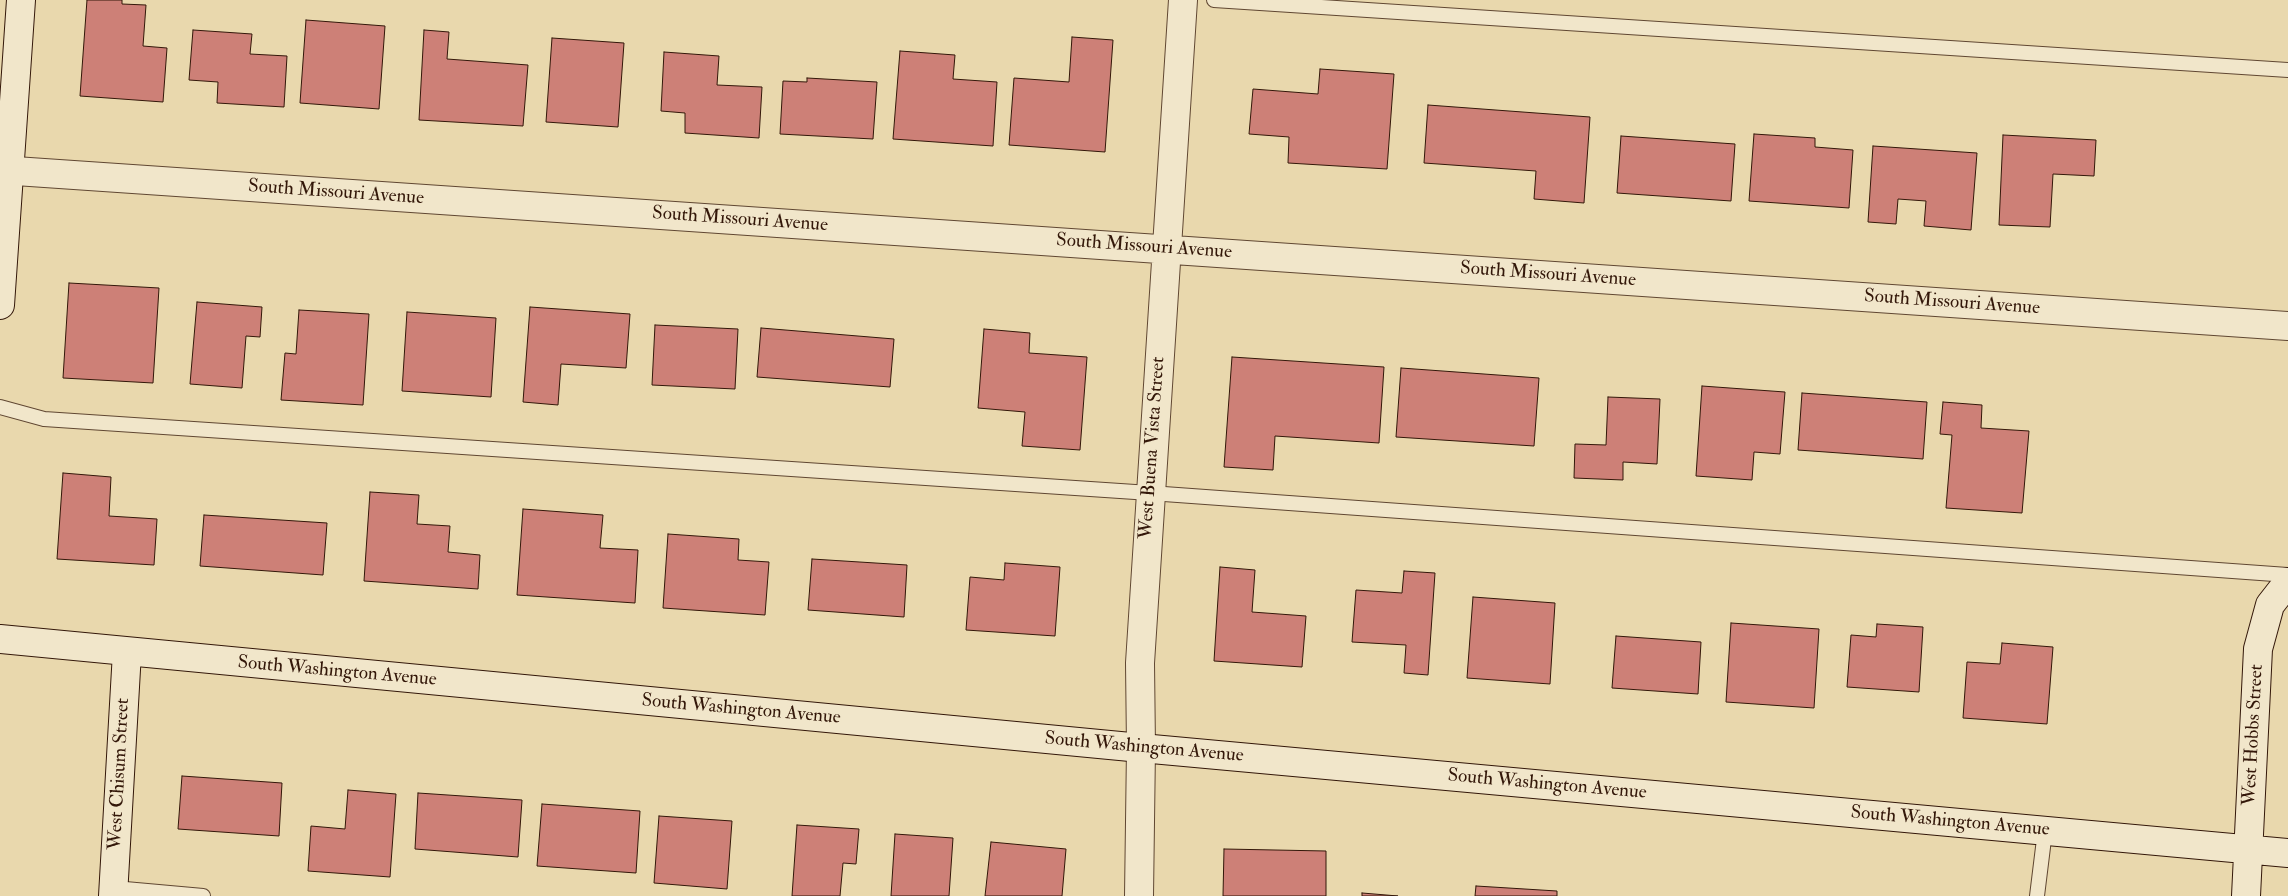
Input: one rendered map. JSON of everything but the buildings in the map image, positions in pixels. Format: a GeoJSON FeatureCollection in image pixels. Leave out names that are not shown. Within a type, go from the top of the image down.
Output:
{"type":"FeatureCollection","features":[{"type":"Feature","properties":{"kind":"street"},"geometry":{"type":"LineString","coordinates":[[0,305],[4,171],[21,0]]}},
{"type":"Feature","properties":{"kind":"street","name":"West Buena Vista Street"},"geometry":{"type":"LineString","coordinates":[[1139,896],[1140,663],[1183,0]]}},
{"type":"Feature","properties":{"kind":"street","name":"South Missouri Avenue"},"geometry":{"type":"LineString","coordinates":[[4,171],[2288,326]]}},
{"type":"Feature","properties":{"kind":"street","name":"West Hobbs Street"},"geometry":{"type":"LineString","coordinates":[[2246,896],[2258,649],[2270,605],[2288,582]]}},
{"type":"Feature","properties":{"kind":"street","name":"South Washington Avenue"},"geometry":{"type":"LineString","coordinates":[[0,639],[1141,748],[2288,853]]}},
{"type":"Feature","properties":{"kind":"street","name":"West Chisum Street"},"geometry":{"type":"LineString","coordinates":[[114,892],[127,652]]}},
{"type":"Feature","properties":{"kind":"lane"},"geometry":{"type":"LineString","coordinates":[[1214,0],[2288,70]]}},
{"type":"Feature","properties":{"kind":"lane"},"geometry":{"type":"LineString","coordinates":[[0,407],[22,414],[64,420],[1150,493],[2288,575]]}},
{"type":"Feature","properties":{"kind":"lane"},"geometry":{"type":"LineString","coordinates":[[2037,896],[2045,831]]}},
{"type":"Feature","properties":{"kind":"lane"},"geometry":{"type":"LineString","coordinates":[[114,892],[203,896]]}}]}
